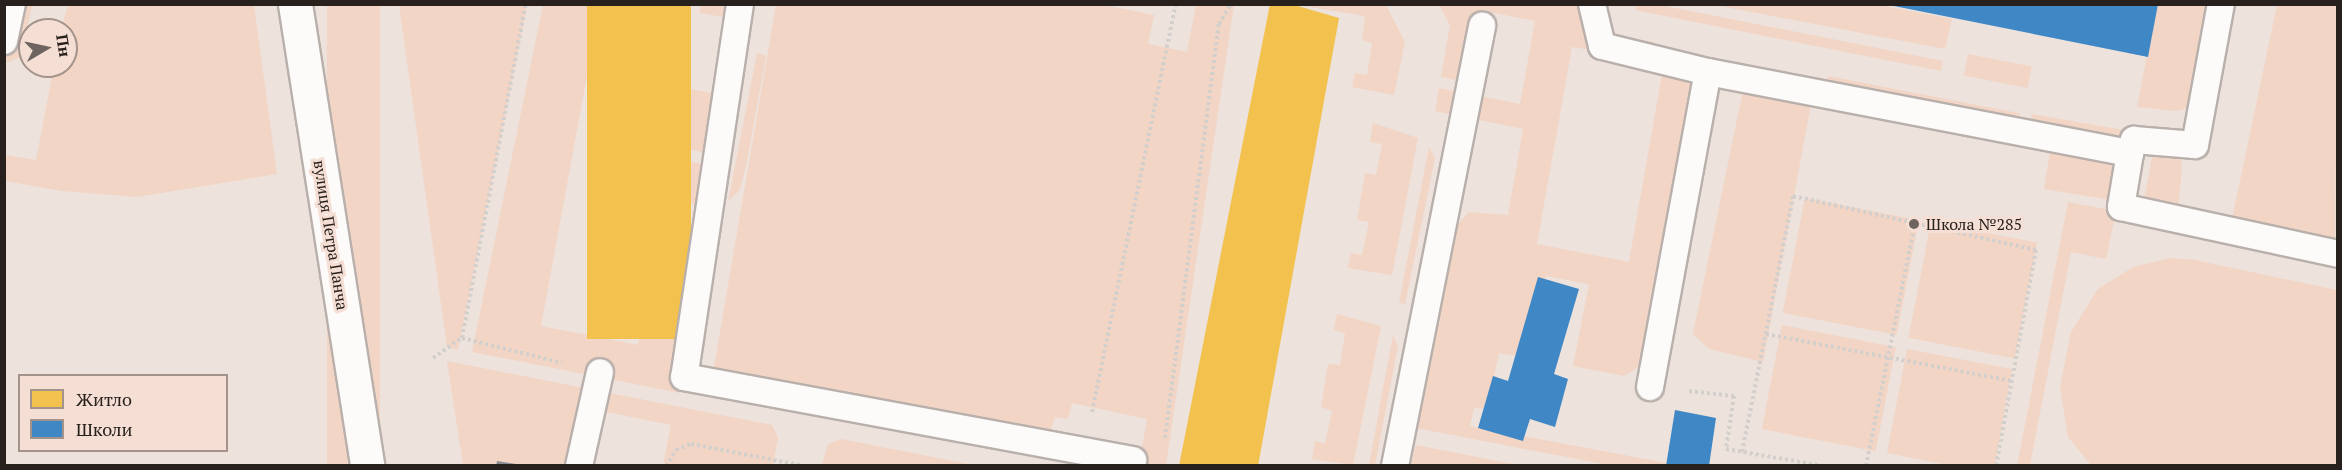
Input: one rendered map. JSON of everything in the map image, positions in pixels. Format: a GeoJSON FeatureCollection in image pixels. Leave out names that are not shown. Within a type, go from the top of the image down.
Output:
{"type":"FeatureCollection","features":[{"type":"Feature","properties":{"kind":"street","name":"вулиця Петра Панча"},"geometry":{"type":"LineString","coordinates":[[295,4],[367,465]]}},
{"type":"Feature","properties":{"kind":"lane"},"geometry":{"type":"LineString","coordinates":[[740,4],[684,377],[1133,460]]}},
{"type":"Feature","properties":{"kind":"lane"},"geometry":{"type":"LineString","coordinates":[[1592,4],[1602,46],[1708,72],[2130,153]]}},
{"type":"Feature","properties":{"kind":"lane"},"geometry":{"type":"LineString","coordinates":[[2221,4],[2195,145],[2134,140],[2121,207],[2337,254]]}},
{"type":"Feature","properties":{"kind":"lane"},"geometry":{"type":"LineString","coordinates":[[4,41],[17,7]]}},
{"type":"Feature","properties":{"kind":"lane"},"geometry":{"type":"LineString","coordinates":[[1395,465],[1482,24]]}},
{"type":"Feature","properties":{"kind":"lane"},"geometry":{"type":"LineString","coordinates":[[1650,387],[1708,72]]}},
{"type":"Feature","properties":{"kind":"lane"},"geometry":{"type":"LineString","coordinates":[[579,465],[600,372]]}},
{"type":"Feature","properties":{"kind":"path"},"geometry":{"type":"LineString","coordinates":[[433,358],[462,338],[526,4]]}},
{"type":"Feature","properties":{"kind":"path"},"geometry":{"type":"LineString","coordinates":[[1084,451],[1176,4]]}},
{"type":"Feature","properties":{"kind":"path"},"geometry":{"type":"LineString","coordinates":[[1163,445],[1219,24],[1231,4]]}},
{"type":"Feature","properties":{"kind":"path"},"geometry":{"type":"LineString","coordinates":[[1742,452],[1793,196],[2036,250],[1996,465]]}},
{"type":"Feature","properties":{"kind":"path"},"geometry":{"type":"LineString","coordinates":[[1866,465],[1915,223]]}},
{"type":"Feature","properties":{"kind":"path"},"geometry":{"type":"LineString","coordinates":[[1766,334],[2012,381]]}},
{"type":"Feature","properties":{"kind":"path"},"geometry":{"type":"LineString","coordinates":[[1650,387],[1734,396],[1726,449],[1823,465]]}},
{"type":"Feature","properties":{"kind":"path"},"geometry":{"type":"LineString","coordinates":[[666,465],[676,450],[690,444],[805,465]]}},
{"type":"Feature","properties":{"kind":"shaded area"},"geometry":{"type":"Polygon","coordinates":[[[4,5],[32,5],[29,18],[18,18],[18,58],[5,62],[4,5]]]}},
{"type":"Feature","properties":{"kind":"shaded area"},"geometry":{"type":"Polygon","coordinates":[[[68,5],[254,5],[277,174],[137,197],[62,191],[5,181],[5,155],[36,160],[52,78],[78,78],[78,18],[64,18],[68,5]]]}},
{"type":"Feature","properties":{"kind":"shaded area"},"geometry":{"type":"Polygon","coordinates":[[[327,5],[380,5],[380,466],[327,466],[327,5]]]}},
{"type":"Feature","properties":{"kind":"shaded area"},"geometry":{"type":"Polygon","coordinates":[[[399,5],[527,5],[458,350],[447,347],[399,5]]]}},
{"type":"Feature","properties":{"kind":"shaded area"},"geometry":{"type":"Polygon","coordinates":[[[543,5],[600,5],[541,326],[638,345],[653,274],[702,283],[680,393],[472,352],[543,5]]]}},
{"type":"Feature","properties":{"kind":"shaded area"},"geometry":{"type":"Polygon","coordinates":[[[701,5],[755,5],[753,18],[743,20],[699,13],[701,5]]]}},
{"type":"Feature","properties":{"kind":"shaded area"},"geometry":{"type":"Polygon","coordinates":[[[776,5],[1104,5],[1154,15],[1148,44],[1187,52],[1196,5],[1234,5],[1166,465],[1139,465],[1147,419],[1072,403],[1068,419],[1055,417],[1049,435],[713,373],[776,5]]]}},
{"type":"Feature","properties":{"kind":"shaded area"},"geometry":{"type":"Polygon","coordinates":[[[1298,5],[1386,5],[1405,42],[1394,95],[1352,87],[1355,73],[1367,75],[1372,43],[1362,40],[1365,16],[1298,5]]]}},
{"type":"Feature","properties":{"kind":"shaded area"},"geometry":{"type":"Polygon","coordinates":[[[1439,5],[1579,5],[1594,32],[1654,42],[1652,59],[1572,47],[1537,244],[1629,262],[1667,46],[1704,90],[1645,363],[1624,376],[1573,366],[1589,284],[1546,276],[1530,358],[1499,353],[1487,409],[1474,408],[1470,426],[1677,465],[1608,465],[1416,428],[1455,227],[1469,212],[1508,215],[1523,129],[1435,111],[1439,88],[1520,104],[1535,21],[1480,10],[1467,82],[1441,77],[1450,25],[1439,5]]]}},
{"type":"Feature","properties":{"kind":"shaded area"},"geometry":{"type":"Polygon","coordinates":[[[1636,5],[1660,5],[1943,61],[1941,71],[1635,10],[1636,5]]]}},
{"type":"Feature","properties":{"kind":"shaded area"},"geometry":{"type":"Polygon","coordinates":[[[1715,5],[1879,5],[1952,19],[1945,49],[1715,5]]]}},
{"type":"Feature","properties":{"kind":"shaded area"},"geometry":{"type":"Polygon","coordinates":[[[2157,5],[2219,5],[2196,98],[2185,109],[2176,111],[2137,107],[2157,5]]]}},
{"type":"Feature","properties":{"kind":"shaded area"},"geometry":{"type":"Polygon","coordinates":[[[2277,5],[2337,5],[2335,262],[2139,226],[2156,137],[2179,149],[2182,166],[2178,210],[2317,237],[2232,219],[2277,5]]]}},
{"type":"Feature","properties":{"kind":"shaded area"},"geometry":{"type":"Polygon","coordinates":[[[757,53],[766,56],[746,166],[740,189],[728,202],[757,53]]]}},
{"type":"Feature","properties":{"kind":"shaded area"},"geometry":{"type":"Polygon","coordinates":[[[1968,54],[2032,66],[2028,88],[1964,76],[1968,54]]]}},
{"type":"Feature","properties":{"kind":"shaded area"},"geometry":{"type":"Polygon","coordinates":[[[1828,76],[2019,113],[2016,132],[1824,95],[1828,76]]]}},
{"type":"Feature","properties":{"kind":"shaded area"},"geometry":{"type":"Polygon","coordinates":[[[713,84],[721,85],[724,156],[676,147],[686,88],[711,93],[713,84]]]}},
{"type":"Feature","properties":{"kind":"shaded area"},"geometry":{"type":"Polygon","coordinates":[[[1743,90],[1811,104],[1763,362],[1709,349],[1693,334],[1743,90]]]}},
{"type":"Feature","properties":{"kind":"shaded area"},"geometry":{"type":"Polygon","coordinates":[[[2032,114],[2129,131],[2117,201],[2044,189],[2052,140],[2028,136],[2032,114]]]}},
{"type":"Feature","properties":{"kind":"shaded area"},"geometry":{"type":"Polygon","coordinates":[[[1373,123],[1418,138],[1392,275],[1348,268],[1351,253],[1362,255],[1369,222],[1357,220],[1365,173],[1376,175],[1382,144],[1370,142],[1373,123]]]}},
{"type":"Feature","properties":{"kind":"shaded area"},"geometry":{"type":"Polygon","coordinates":[[[1429,147],[1435,158],[1405,304],[1399,303],[1429,147]]]}},
{"type":"Feature","properties":{"kind":"shaded area"},"geometry":{"type":"Polygon","coordinates":[[[673,158],[722,168],[699,205],[667,198],[673,158]]]}},
{"type":"Feature","properties":{"kind":"shaded area"},"geometry":{"type":"Polygon","coordinates":[[[1805,198],[1919,220],[1897,335],[1783,313],[1805,198]]]}},
{"type":"Feature","properties":{"kind":"shaded area"},"geometry":{"type":"Polygon","coordinates":[[[2068,202],[2116,211],[2106,259],[2071,252],[2030,465],[2017,466],[2068,202]]]}},
{"type":"Feature","properties":{"kind":"shaded area"},"geometry":{"type":"Polygon","coordinates":[[[1931,222],[2037,243],[2015,358],[1908,338],[1931,222]]]}},
{"type":"Feature","properties":{"kind":"shaded area"},"geometry":{"type":"Polygon","coordinates":[[[2170,258],[2195,260],[2337,290],[2337,465],[2091,465],[2068,437],[2060,387],[2071,332],[2098,289],[2133,267],[2170,258]]]}},
{"type":"Feature","properties":{"kind":"shaded area"},"geometry":{"type":"Polygon","coordinates":[[[1337,314],[1381,326],[1353,465],[1312,459],[1315,441],[1325,444],[1332,411],[1321,407],[1328,364],[1340,365],[1345,333],[1334,330],[1337,314]]]}},
{"type":"Feature","properties":{"kind":"shaded area"},"geometry":{"type":"Polygon","coordinates":[[[1782,325],[1896,347],[1876,451],[1762,429],[1782,325]]]}},
{"type":"Feature","properties":{"kind":"shaded area"},"geometry":{"type":"Polygon","coordinates":[[[1393,335],[1398,346],[1375,465],[1369,465],[1393,335]]]}},
{"type":"Feature","properties":{"kind":"shaded area"},"geometry":{"type":"Polygon","coordinates":[[[1907,349],[2012,369],[1995,465],[1947,465],[1887,453],[1907,349]]]}},
{"type":"Feature","properties":{"kind":"shaded area"},"geometry":{"type":"Polygon","coordinates":[[[447,361],[772,425],[778,437],[773,465],[663,465],[671,425],[582,407],[574,465],[463,465],[447,361]]]}},
{"type":"Feature","properties":{"kind":"shaded area"},"geometry":{"type":"Polygon","coordinates":[[[841,439],[968,465],[822,465],[828,444],[841,439]]]}},
{"type":"Feature","properties":{"kind":"shaded area"},"geometry":{"type":"Polygon","coordinates":[[[1416,445],[1518,465],[1411,465],[1416,445]]]}},
{"type":"Feature","properties":{"kind":"building: Житло"},"geometry":{"type":"Polygon","coordinates":[[[587,4],[691,4],[691,339],[587,339],[587,4]]]}},
{"type":"Feature","properties":{"kind":"building: Житло"},"geometry":{"type":"Polygon","coordinates":[[[1270,4],[1291,4],[1339,18],[1258,466],[1179,466],[1270,4]]]}},
{"type":"Feature","properties":{"kind":"building: Школи"},"geometry":{"type":"Polygon","coordinates":[[[1884,4],[2158,4],[2148,57],[1884,4]]]}},
{"type":"Feature","properties":{"kind":"building: Школи"},"geometry":{"type":"Polygon","coordinates":[[[1538,277],[1579,289],[1554,374],[1568,379],[1555,427],[1530,419],[1523,441],[1478,428],[1493,376],[1508,381],[1538,277]]]}},
{"type":"Feature","properties":{"kind":"building: Школи"},"geometry":{"type":"Polygon","coordinates":[[[1675,410],[1716,418],[1709,466],[1666,466],[1675,410]]]}},
{"type":"Feature","properties":{"kind":"building: Промзона"},"geometry":{"type":"Polygon","coordinates":[[[497,461],[516,464],[516,466],[496,466],[497,461]]]}},
{"type":"Feature","properties":{"kind":"place","name":"Школа №285"},"geometry":{"type":"Point","coordinates":[1914,224]}}]}
